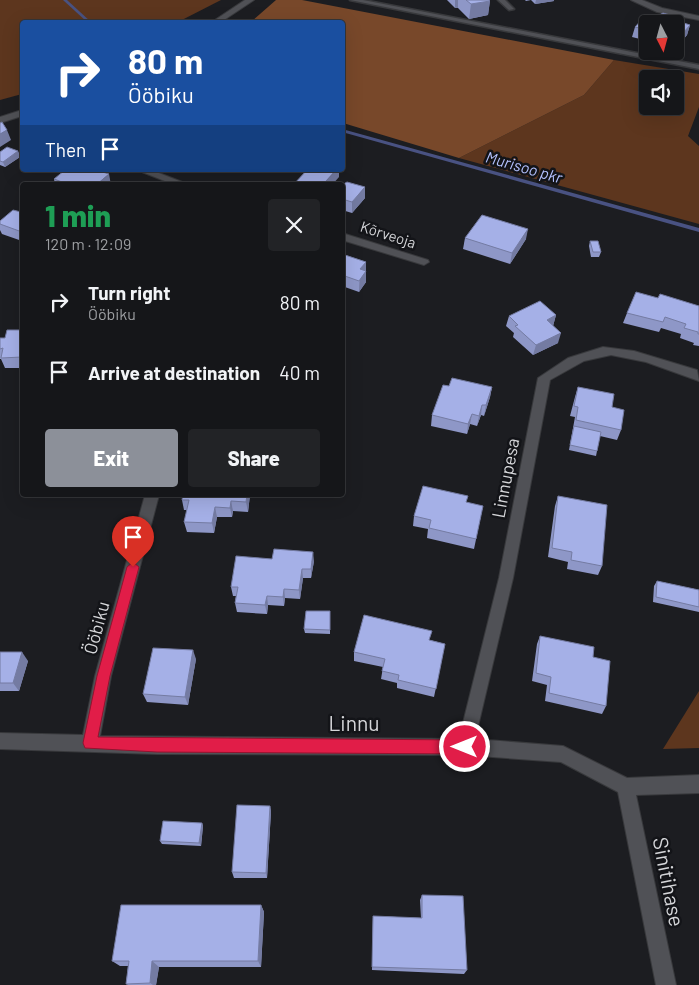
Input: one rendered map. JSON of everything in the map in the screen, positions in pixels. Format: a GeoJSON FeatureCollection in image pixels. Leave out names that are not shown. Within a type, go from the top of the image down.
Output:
{"type":"FeatureCollection","features":[{"type":"Feature","properties":{"kind":"street"},"geometry":{"type":"LineString","coordinates":[[219,20],[250,0]]}},
{"type":"Feature","properties":{"kind":"street"},"geometry":{"type":"LineString","coordinates":[[635,0],[660,10],[699,18]]}},
{"type":"Feature","properties":{"kind":"street"},"geometry":{"type":"LineString","coordinates":[[0,120],[20,114]]}},
{"type":"Feature","properties":{"kind":"street"},"geometry":{"type":"LineString","coordinates":[[12,117],[20,123]]}},
{"type":"Feature","properties":{"kind":"street"},"geometry":{"type":"LineString","coordinates":[[147,172],[175,182]]}},
{"type":"Feature","properties":{"kind":"street","name":"Kõrveoja"},"geometry":{"type":"LineString","coordinates":[[345,237],[424,262]]}},
{"type":"Feature","properties":{"kind":"street","name":"Linnupesa"},"geometry":{"type":"LineString","coordinates":[[465,747],[506,578],[544,378],[567,362],[604,350],[643,358],[693,373],[699,377]]}},
{"type":"Feature","properties":{"kind":"street","name":"Ööbiku"},"geometry":{"type":"LineString","coordinates":[[90,743],[103,676],[151,497]]}},
{"type":"Feature","properties":{"kind":"street","name":"Linnu"},"geometry":{"type":"LineString","coordinates":[[0,741],[157,746],[465,747],[563,754],[626,787],[699,784]]}},
{"type":"Feature","properties":{"kind":"street","name":"Sinitihase"},"geometry":{"type":"LineString","coordinates":[[626,787],[666,985]]}},
{"type":"Feature","properties":{"kind":"lane"},"geometry":{"type":"LineString","coordinates":[[353,0],[699,67]]}},
{"type":"Feature","properties":{"kind":"lane"},"geometry":{"type":"LineString","coordinates":[[501,0],[511,9]]}},
{"type":"Feature","properties":{"kind":"shaded area"},"geometry":{"type":"Polygon","coordinates":[[[0,0],[221,0],[182,20],[20,20],[20,95],[0,100],[0,0]]]}},
{"type":"Feature","properties":{"kind":"shaded area"},"geometry":{"type":"Polygon","coordinates":[[[276,0],[302,0],[614,60],[584,95],[459,158],[345,124],[345,20],[253,20],[276,0]]]}},
{"type":"Feature","properties":{"kind":"shaded area"},"geometry":{"type":"Polygon","coordinates":[[[614,60],[675,70],[639,70],[639,115],[684,115],[684,72],[699,74],[699,107],[688,136],[699,146],[699,224],[459,158],[584,95],[614,60]]]}},
{"type":"Feature","properties":{"kind":"shaded area"},"geometry":{"type":"Polygon","coordinates":[[[699,691],[699,748],[663,749],[699,691]]]}},
{"type":"Feature","properties":{"kind":"building"},"geometry":{"type":"Polygon","coordinates":[[[466,0],[489,0],[490,1],[471,4],[466,0]]]}},
{"type":"Feature","properties":{"kind":"building"},"geometry":{"type":"Polygon","coordinates":[[[684,23],[690,25],[684,32],[684,23]]]}},
{"type":"Feature","properties":{"kind":"building"},"geometry":{"type":"Polygon","coordinates":[[[2,122],[7,130],[0,134],[0,123],[2,122]]]}},
{"type":"Feature","properties":{"kind":"building"},"geometry":{"type":"Polygon","coordinates":[[[7,147],[18,151],[3,162],[0,161],[0,152],[7,147]]]}},
{"type":"Feature","properties":{"kind":"building"},"geometry":{"type":"Polygon","coordinates":[[[63,172],[102,172],[109,174],[100,182],[62,182],[54,179],[63,172]]]}},
{"type":"Feature","properties":{"kind":"building"},"geometry":{"type":"Polygon","coordinates":[[[305,172],[334,172],[326,181],[330,182],[296,182],[305,172]]]}},
{"type":"Feature","properties":{"kind":"building"},"geometry":{"type":"Polygon","coordinates":[[[347,182],[365,187],[352,202],[345,200],[345,183],[347,182]]]}},
{"type":"Feature","properties":{"kind":"building"},"geometry":{"type":"Polygon","coordinates":[[[13,210],[20,212],[20,231],[0,224],[0,221],[13,210]]]}},
{"type":"Feature","properties":{"kind":"building"},"geometry":{"type":"Polygon","coordinates":[[[482,215],[528,229],[512,253],[465,238],[482,215]]]}},
{"type":"Feature","properties":{"kind":"building"},"geometry":{"type":"Polygon","coordinates":[[[590,241],[598,241],[601,252],[593,252],[590,241]]]}},
{"type":"Feature","properties":{"kind":"building"},"geometry":{"type":"Polygon","coordinates":[[[345,255],[366,262],[360,269],[366,271],[359,281],[345,276],[345,255]]]}},
{"type":"Feature","properties":{"kind":"building"},"geometry":{"type":"Polygon","coordinates":[[[636,292],[658,298],[660,294],[699,306],[699,334],[684,328],[686,324],[665,317],[663,322],[627,313],[636,292]]]}},
{"type":"Feature","properties":{"kind":"building"},"geometry":{"type":"Polygon","coordinates":[[[540,301],[556,315],[547,320],[561,333],[536,345],[515,326],[518,325],[509,316],[540,301]]]}},
{"type":"Feature","properties":{"kind":"building"},"geometry":{"type":"Polygon","coordinates":[[[7,330],[20,330],[20,357],[1,358],[3,348],[0,349],[0,338],[5,338],[7,330]]]}},
{"type":"Feature","properties":{"kind":"building"},"geometry":{"type":"Polygon","coordinates":[[[452,378],[492,387],[486,405],[482,405],[479,416],[472,414],[468,424],[432,415],[443,385],[449,386],[452,378]]]}},
{"type":"Feature","properties":{"kind":"building"},"geometry":{"type":"Polygon","coordinates":[[[578,387],[614,394],[612,407],[624,410],[621,430],[576,420],[578,407],[574,406],[578,387]]]}},
{"type":"Feature","properties":{"kind":"building"},"geometry":{"type":"Polygon","coordinates":[[[574,426],[601,432],[597,451],[570,445],[574,426]]]}},
{"type":"Feature","properties":{"kind":"building"},"geometry":{"type":"Polygon","coordinates":[[[423,486],[468,496],[466,502],[483,506],[476,539],[429,528],[431,520],[414,516],[423,486]]]}},
{"type":"Feature","properties":{"kind":"building"},"geometry":{"type":"Polygon","coordinates":[[[558,496],[607,505],[602,566],[571,560],[572,552],[552,548],[558,496]]]}},
{"type":"Feature","properties":{"kind":"building"},"geometry":{"type":"Polygon","coordinates":[[[183,497],[247,497],[246,502],[231,501],[230,508],[215,507],[212,523],[184,522],[189,500],[182,500],[183,497]]]}},
{"type":"Feature","properties":{"kind":"building"},"geometry":{"type":"Polygon","coordinates":[[[274,549],[313,552],[311,569],[302,569],[299,590],[284,589],[283,597],[267,596],[265,605],[235,603],[238,587],[231,587],[236,556],[272,559],[274,549]]]}},
{"type":"Feature","properties":{"kind":"building"},"geometry":{"type":"Polygon","coordinates":[[[657,581],[699,590],[699,607],[656,597],[657,581]]]}},
{"type":"Feature","properties":{"kind":"building"},"geometry":{"type":"Polygon","coordinates":[[[306,611],[330,611],[330,630],[304,629],[306,611]]]}},
{"type":"Feature","properties":{"kind":"building"},"geometry":{"type":"Polygon","coordinates":[[[364,615],[432,631],[429,640],[445,644],[436,689],[398,680],[399,675],[382,671],[385,659],[354,652],[364,615]]]}},
{"type":"Feature","properties":{"kind":"building"},"geometry":{"type":"Polygon","coordinates":[[[540,636],[594,647],[593,657],[610,661],[606,706],[549,693],[551,677],[536,673],[540,636]]]}},
{"type":"Feature","properties":{"kind":"building"},"geometry":{"type":"Polygon","coordinates":[[[153,648],[193,650],[185,697],[143,694],[153,648]]]}},
{"type":"Feature","properties":{"kind":"building"},"geometry":{"type":"Polygon","coordinates":[[[0,652],[22,652],[13,683],[0,683],[0,652]]]}},
{"type":"Feature","properties":{"kind":"building"},"geometry":{"type":"Polygon","coordinates":[[[237,805],[270,806],[266,873],[232,872],[237,805]]]}},
{"type":"Feature","properties":{"kind":"building"},"geometry":{"type":"Polygon","coordinates":[[[163,821],[202,823],[199,843],[160,841],[163,821]]]}},
{"type":"Feature","properties":{"kind":"building"},"geometry":{"type":"Polygon","coordinates":[[[422,895],[463,896],[467,970],[372,967],[373,916],[422,918],[422,895]]]}},
{"type":"Feature","properties":{"kind":"building"},"geometry":{"type":"Polygon","coordinates":[[[121,905],[261,905],[258,961],[152,961],[150,983],[126,984],[129,961],[112,961],[121,905]]]}},
{"type":"Feature","properties":{"kind":"waterway","name":"Murisoo pkr"},"geometry":{"type":"LineString","coordinates":[[65,0],[87,20]]}},
{"type":"Feature","properties":{"kind":"waterway","name":"Murisoo pkr"},"geometry":{"type":"LineString","coordinates":[[345,131],[699,230]]}},
{"type":"Feature","properties":{"kind":"route"},"geometry":{"type":"LineString","coordinates":[[133,567],[103,676],[90,743],[157,746],[465,747]]}}]}
